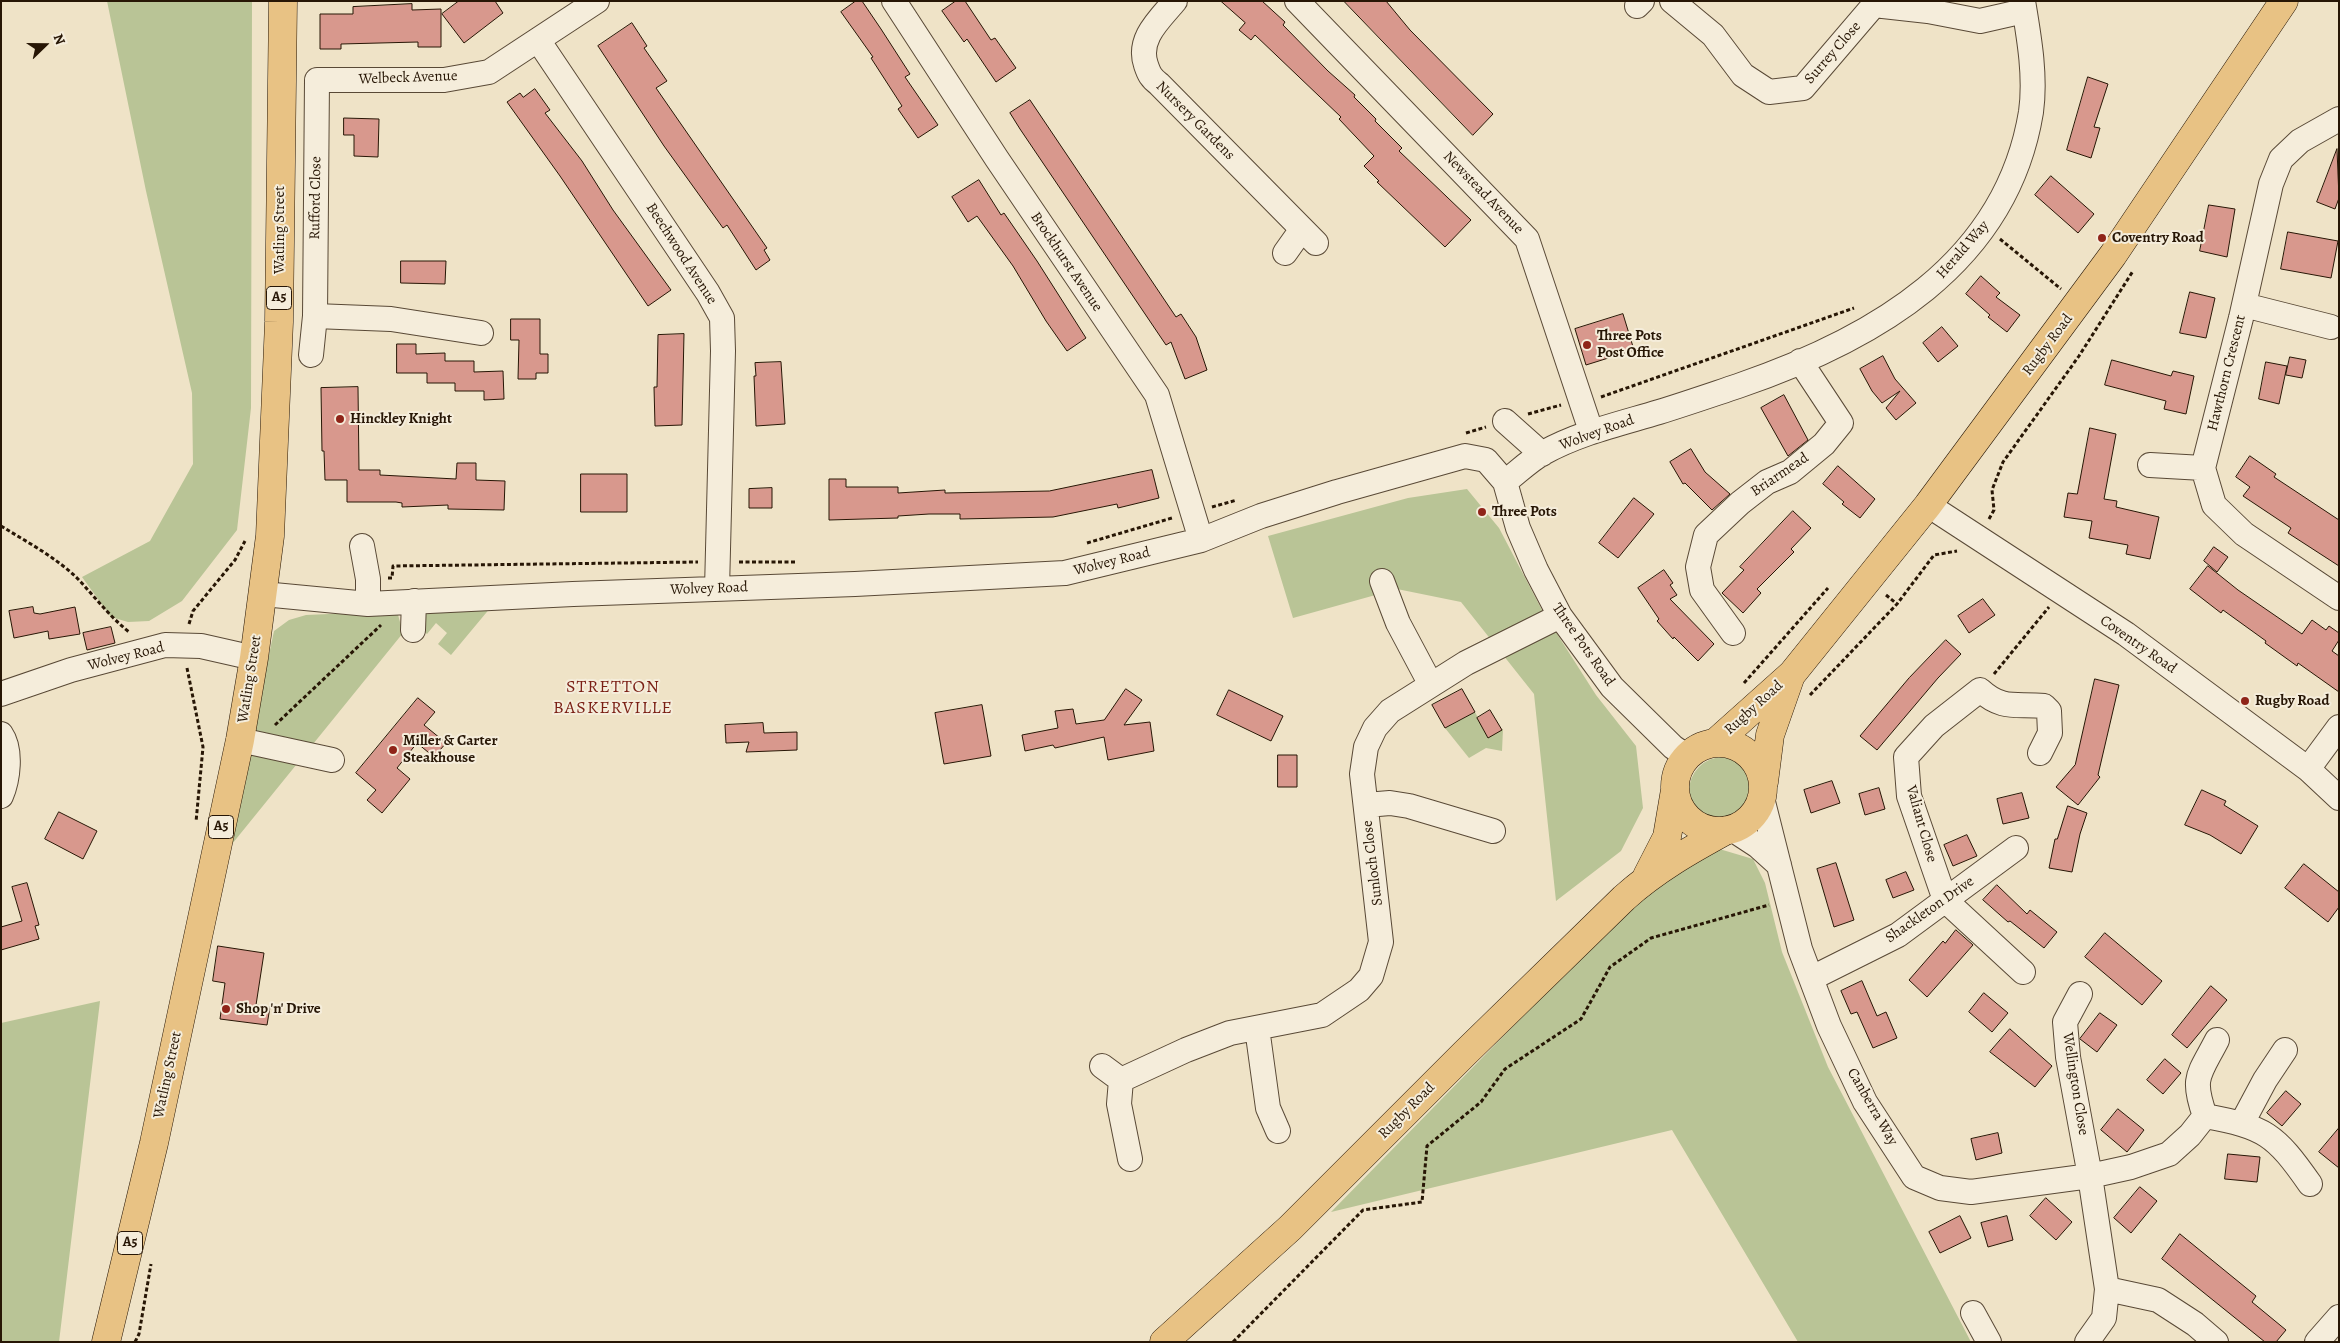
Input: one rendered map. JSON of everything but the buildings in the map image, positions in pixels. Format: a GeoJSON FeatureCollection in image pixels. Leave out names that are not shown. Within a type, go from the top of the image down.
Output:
{"type":"FeatureCollection","features":[{"type":"Feature","properties":{"kind":"main road","name":"Watling Street"},"geometry":{"type":"LineString","coordinates":[[106,1342],[248,742],[254,658],[263,594],[259,535],[279,322],[283,1]]}},
{"type":"Feature","properties":{"kind":"main road","name":"Rugby Road"},"geometry":{"type":"LineString","coordinates":[[1716,742],[1792,674],[1928,506],[2114,255],[2284,1]]}},
{"type":"Feature","properties":{"kind":"main road","name":"Rugby Road"},"geometry":{"type":"LineString","coordinates":[[1763,790],[1770,736],[1792,674]]}},
{"type":"Feature","properties":{"kind":"main road"},"geometry":{"type":"LineString","coordinates":[[1716,742],[1733,744],[1748,752],[1759,766],[1763,790],[1751,818],[1730,830],[1712,831],[1698,826],[1687,817],[1678,805],[1675,790],[1677,772],[1686,756],[1695,749],[1716,742]]}},
{"type":"Feature","properties":{"kind":"main road","name":"Rugby Road"},"geometry":{"type":"LineString","coordinates":[[1647,878],[1667,837],[1675,790]]}},
{"type":"Feature","properties":{"kind":"main road","name":"Rugby Road"},"geometry":{"type":"LineString","coordinates":[[1164,1342],[1290,1228],[1472,1046],[1647,878],[1685,853],[1730,830]]}},
{"type":"Feature","properties":{"kind":"street","name":"Welbeck Avenue"},"geometry":{"type":"LineString","coordinates":[[317,80],[444,80],[489,72],[597,1]]}},
{"type":"Feature","properties":{"kind":"street","name":"Brockhurst Avenue"},"geometry":{"type":"LineString","coordinates":[[894,1],[997,159],[1157,395],[1201,540]]}},
{"type":"Feature","properties":{"kind":"street","name":"Nursery Gardens"},"geometry":{"type":"LineString","coordinates":[[1175,1],[1149,32],[1142,54],[1150,78],[1159,84],[1309,236],[1285,253]]}},
{"type":"Feature","properties":{"kind":"street","name":"Newstead Avenue"},"geometry":{"type":"LineString","coordinates":[[1297,1],[1527,239],[1591,431]]}},
{"type":"Feature","properties":{"kind":"street","name":"Surrey Close"},"geometry":{"type":"LineString","coordinates":[[1672,1],[1713,35],[1743,75],[1770,92],[1803,88],[1874,5],[1928,11],[1980,21],[2023,6]]}},
{"type":"Feature","properties":{"kind":"street","name":"Herald Way"},"geometry":{"type":"LineString","coordinates":[[1898,310],[1944,274],[1958,260],[1986,226],[2010,183],[2022,150],[2031,110],[2032,68],[2023,6]]}},
{"type":"Feature","properties":{"kind":"street","name":"Beechwood Avenue"},"geometry":{"type":"LineString","coordinates":[[538,40],[708,294],[722,318],[723,352],[717,589]]}},
{"type":"Feature","properties":{"kind":"street","name":"Rufford Close"},"geometry":{"type":"LineString","coordinates":[[312,355],[315,316],[317,80]]}},
{"type":"Feature","properties":{"kind":"street","name":"Hawthorn Crescent"},"geometry":{"type":"LineString","coordinates":[[2203,468],[2244,305],[2271,184],[2281,160],[2300,141],[2339,118]]}},
{"type":"Feature","properties":{"kind":"street"},"geometry":{"type":"LineString","coordinates":[[2244,305],[2331,326]]}},
{"type":"Feature","properties":{"kind":"street","name":"Wolvey Road"},"geometry":{"type":"LineString","coordinates":[[263,594],[368,604],[1065,573],[1201,540],[1261,516],[1465,456],[1486,460],[1506,482],[1542,454],[1591,431],[1659,412],[1740,385],[1800,361],[1858,333],[1898,310]]}},
{"type":"Feature","properties":{"kind":"street"},"geometry":{"type":"LineString","coordinates":[[315,316],[391,319],[481,333]]}},
{"type":"Feature","properties":{"kind":"street","name":"Briarmead"},"geometry":{"type":"LineString","coordinates":[[1733,633],[1702,590],[1698,567],[1706,535],[1740,503],[1767,482],[1790,472],[1804,461],[1824,444],[1842,423],[1800,361]]}},
{"type":"Feature","properties":{"kind":"street"},"geometry":{"type":"LineString","coordinates":[[1505,421],[1542,454]]}},
{"type":"Feature","properties":{"kind":"street"},"geometry":{"type":"LineString","coordinates":[[2150,464],[2203,468],[2214,505],[2244,534],[2339,598]]}},
{"type":"Feature","properties":{"kind":"street","name":"Three Pots Road"},"geometry":{"type":"LineString","coordinates":[[1506,482],[1518,528],[1536,570],[1560,616],[1612,688],[1673,747],[1686,756]]}},
{"type":"Feature","properties":{"kind":"street","name":"Coventry Road"},"geometry":{"type":"LineString","coordinates":[[1928,506],[2126,634],[2308,769],[2339,798]]}},
{"type":"Feature","properties":{"kind":"street"},"geometry":{"type":"LineString","coordinates":[[362,546],[368,579],[368,604]]}},
{"type":"Feature","properties":{"kind":"street"},"geometry":{"type":"LineString","coordinates":[[1382,581],[1398,623],[1431,685]]}},
{"type":"Feature","properties":{"kind":"street"},"geometry":{"type":"LineString","coordinates":[[414,601],[414,630]]}},
{"type":"Feature","properties":{"kind":"street","name":"Sunloch Close"},"geometry":{"type":"LineString","coordinates":[[1121,1080],[1153,1064],[1230,1033],[1322,1016],[1359,990],[1371,976],[1381,942],[1362,774],[1366,747],[1375,728],[1390,711],[1466,663],[1560,616]]}},
{"type":"Feature","properties":{"kind":"street","name":"Wolvey Road"},"geometry":{"type":"LineString","coordinates":[[1,694],[71,670],[165,645],[201,646],[254,658]]}},
{"type":"Feature","properties":{"kind":"street"},"geometry":{"type":"LineString","coordinates":[[1980,690],[1992,700],[2013,707],[2044,706],[2049,711],[2050,733],[2040,753]]}},
{"type":"Feature","properties":{"kind":"street","name":"Valiant Close"},"geometry":{"type":"LineString","coordinates":[[1945,900],[1910,796],[1906,757],[1934,726],[1980,690]]}},
{"type":"Feature","properties":{"kind":"street"},"geometry":{"type":"LineString","coordinates":[[2308,769],[2339,727]]}},
{"type":"Feature","properties":{"kind":"street"},"geometry":{"type":"LineString","coordinates":[[1,734],[7,761],[7,779],[1,796]]}},
{"type":"Feature","properties":{"kind":"street"},"geometry":{"type":"LineString","coordinates":[[248,742],[332,760]]}},
{"type":"Feature","properties":{"kind":"street","name":"Canberra Way"},"geometry":{"type":"LineString","coordinates":[[1763,790],[1800,949],[1829,1026],[1865,1102],[1914,1177],[1940,1188],[1971,1192],[2090,1176],[2131,1167],[2169,1154],[2190,1135],[2205,1116]]}},
{"type":"Feature","properties":{"kind":"street"},"geometry":{"type":"LineString","coordinates":[[1366,805],[1390,803],[1409,806],[1493,831]]}},
{"type":"Feature","properties":{"kind":"street"},"geometry":{"type":"LineString","coordinates":[[1730,830],[1758,846],[1779,865]]}},
{"type":"Feature","properties":{"kind":"street","name":"Shackleton Drive"},"geometry":{"type":"LineString","coordinates":[[1812,978],[1898,935],[2016,848]]}},
{"type":"Feature","properties":{"kind":"street"},"geometry":{"type":"LineString","coordinates":[[1945,900],[2023,972]]}},
{"type":"Feature","properties":{"kind":"street","name":"Wellington Close"},"geometry":{"type":"LineString","coordinates":[[2080,994],[2065,1022],[2068,1056],[2090,1176],[2107,1289],[2104,1318],[2087,1342]]}},
{"type":"Feature","properties":{"kind":"street"},"geometry":{"type":"LineString","coordinates":[[1257,1028],[1268,1108],[1278,1132]]}},
{"type":"Feature","properties":{"kind":"street"},"geometry":{"type":"LineString","coordinates":[[2217,1040],[2196,1079],[2197,1095],[2205,1116],[2248,1125],[2266,1134],[2289,1153],[2310,1184]]}},
{"type":"Feature","properties":{"kind":"street"},"geometry":{"type":"LineString","coordinates":[[2248,1125],[2265,1080],[2285,1050]]}},
{"type":"Feature","properties":{"kind":"street"},"geometry":{"type":"LineString","coordinates":[[1102,1066],[1121,1080],[1119,1104],[1130,1159]]}},
{"type":"Feature","properties":{"kind":"street"},"geometry":{"type":"LineString","coordinates":[[2107,1289],[2158,1300],[2195,1324],[2216,1342]]}},
{"type":"Feature","properties":{"kind":"street"},"geometry":{"type":"LineString","coordinates":[[1973,1313],[1989,1342]]}},
{"type":"Feature","properties":{"kind":"street"},"geometry":{"type":"LineString","coordinates":[[2317,1342],[2339,1317]]}},
{"type":"Feature","properties":{"kind":"path"},"geometry":{"type":"LineString","coordinates":[[1986,226],[2079,304]]}},
{"type":"Feature","properties":{"kind":"path"},"geometry":{"type":"LineString","coordinates":[[1461,435],[1549,407],[1582,402],[1649,381],[1861,306]]}},
{"type":"Feature","properties":{"kind":"path"},"geometry":{"type":"LineString","coordinates":[[1081,545],[1245,498]]}},
{"type":"Feature","properties":{"kind":"path"},"geometry":{"type":"LineString","coordinates":[[1,526],[77,578],[116,622],[151,648]]}},
{"type":"Feature","properties":{"kind":"path"},"geometry":{"type":"LineString","coordinates":[[196,824],[203,747],[186,661],[188,628],[193,611],[235,560],[259,535]]}},
{"type":"Feature","properties":{"kind":"path"},"geometry":{"type":"LineString","coordinates":[[1808,697],[1897,604],[1934,555],[1950,550],[1964,551]]}},
{"type":"Feature","properties":{"kind":"path"},"geometry":{"type":"LineString","coordinates":[[368,579],[392,578],[393,566],[804,562]]}},
{"type":"Feature","properties":{"kind":"path"},"geometry":{"type":"LineString","coordinates":[[1739,688],[1832,584]]}},
{"type":"Feature","properties":{"kind":"path"},"geometry":{"type":"LineString","coordinates":[[1980,690],[2051,605],[2042,600]]}},
{"type":"Feature","properties":{"kind":"path"},"geometry":{"type":"LineString","coordinates":[[248,742],[387,619],[414,601]]}},
{"type":"Feature","properties":{"kind":"path"},"geometry":{"type":"LineString","coordinates":[[1233,1342],[1363,1210],[1422,1202],[1427,1146],[1481,1102],[1505,1069],[1581,1019],[1610,967],[1651,938],[1787,899]]}},
{"type":"Feature","properties":{"kind":"path"},"geometry":{"type":"LineString","coordinates":[[135,1342],[139,1334],[146,1290]]}},
{"type":"Feature","properties":{"kind":"green space"},"geometry":{"type":"Polygon","coordinates":[[[107,1],[252,1],[251,408],[237,530],[182,601],[149,621],[128,622],[111,617],[82,577],[150,541],[193,464],[192,393],[146,191],[107,1]]]}},
{"type":"Feature","properties":{"kind":"green space"},"geometry":{"type":"Polygon","coordinates":[[[1467,489],[1499,528],[1543,612],[1596,695],[1636,746],[1643,808],[1621,851],[1556,901],[1534,694],[1461,602],[1397,589],[1293,618],[1268,536],[1408,498],[1467,489]]]}},
{"type":"Feature","properties":{"kind":"green space"},"geometry":{"type":"Polygon","coordinates":[[[491,607],[451,655],[438,644],[447,633],[436,623],[427,634],[420,628],[421,614],[491,607]]]}},
{"type":"Feature","properties":{"kind":"green space"},"geometry":{"type":"Polygon","coordinates":[[[397,611],[403,633],[228,849],[274,631],[289,620],[306,615],[397,611]]]}},
{"type":"Feature","properties":{"kind":"green space"},"geometry":{"type":"Polygon","coordinates":[[[1475,712],[1488,737],[1503,729],[1502,751],[1486,748],[1469,758],[1445,728],[1475,712]]]}},
{"type":"Feature","properties":{"kind":"green space"},"geometry":{"type":"Polygon","coordinates":[[[1723,757],[1736,760],[1747,767],[1754,778],[1757,791],[1754,804],[1747,815],[1736,822],[1723,825],[1710,822],[1699,815],[1692,804],[1689,791],[1692,778],[1699,767],[1710,760],[1723,757]]]}},
{"type":"Feature","properties":{"kind":"green space"},"geometry":{"type":"Polygon","coordinates":[[[1716,848],[1753,859],[1765,883],[1782,952],[1828,1067],[1971,1342],[1798,1342],[1672,1130],[1331,1212],[1580,958],[1674,871],[1716,848]]]}},
{"type":"Feature","properties":{"kind":"green space"},"geometry":{"type":"Polygon","coordinates":[[[100,1001],[59,1342],[1,1342],[1,1023],[100,1001]]]}},
{"type":"Feature","properties":{"kind":"place","name":"Coventry Road"},"geometry":{"type":"Point","coordinates":[2102,238]}},
{"type":"Feature","properties":{"kind":"place","name":"Three Pots Post Office"},"geometry":{"type":"Point","coordinates":[1587,345]}},
{"type":"Feature","properties":{"kind":"place","name":"Hinckley Knight"},"geometry":{"type":"Point","coordinates":[340,419]}},
{"type":"Feature","properties":{"kind":"place","name":"Three Pots"},"geometry":{"type":"Point","coordinates":[1482,512]}},
{"type":"Feature","properties":{"kind":"place","name":"Rugby Road"},"geometry":{"type":"Point","coordinates":[2245,701]}},
{"type":"Feature","properties":{"kind":"place","name":"Miller & Carter Steakhouse"},"geometry":{"type":"Point","coordinates":[393,750]}},
{"type":"Feature","properties":{"kind":"place","name":"Shop 'n' Drive"},"geometry":{"type":"Point","coordinates":[226,1009]}},
{"type":"Feature","properties":{"kind":"district","name":"STRETTON BASKERVILLE"},"geometry":{"type":"Point","coordinates":[613,698]}}]}
